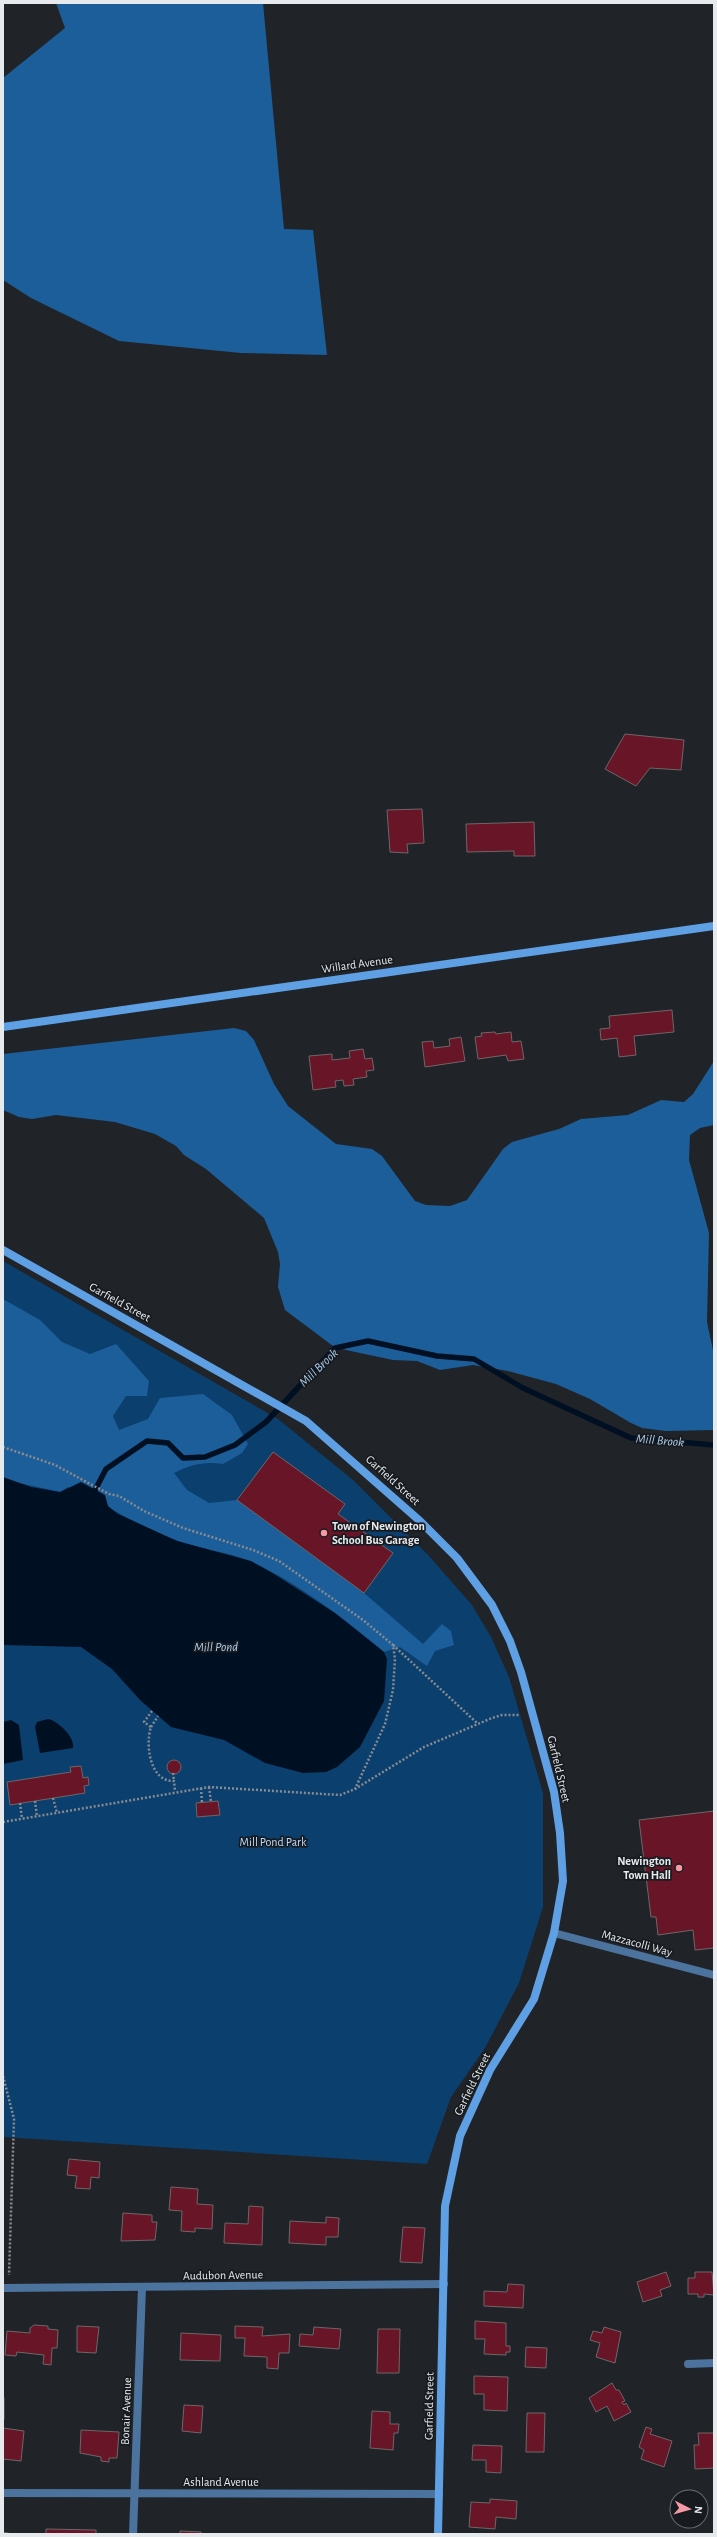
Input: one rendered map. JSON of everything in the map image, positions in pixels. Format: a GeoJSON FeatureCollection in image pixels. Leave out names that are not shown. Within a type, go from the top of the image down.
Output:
{"type":"FeatureCollection","features":[{"type":"Feature","properties":{"kind":"street","name":"Willard Avenue"},"geometry":{"type":"LineString","coordinates":[[3,1027],[714,926]]}},
{"type":"Feature","properties":{"kind":"street","name":"Garfield Street"},"geometry":{"type":"LineString","coordinates":[[3,1250],[306,1421],[420,1521],[458,1558],[492,1605],[510,1641],[533,1712],[556,1806],[563,1881],[554,1933],[534,1999],[490,2070],[460,2136],[445,2206],[438,2534]]}},
{"type":"Feature","properties":{"kind":"street","name":"Mazzacolli Way"},"geometry":{"type":"LineString","coordinates":[[554,1933],[714,1975]]}},
{"type":"Feature","properties":{"kind":"street","name":"Audubon Avenue"},"geometry":{"type":"LineString","coordinates":[[6,2288],[142,2288],[444,2284]]}},
{"type":"Feature","properties":{"kind":"street","name":"Bonair Avenue"},"geometry":{"type":"LineString","coordinates":[[133,2534],[136,2494],[142,2288]]}},
{"type":"Feature","properties":{"kind":"street"},"geometry":{"type":"LineString","coordinates":[[688,2364],[714,2363]]}},
{"type":"Feature","properties":{"kind":"street","name":"Ashland Avenue"},"geometry":{"type":"LineString","coordinates":[[3,2493],[439,2494]]}},
{"type":"Feature","properties":{"kind":"path"},"geometry":{"type":"LineString","coordinates":[[3,1447],[55,1465],[109,1494],[119,1496],[144,1511],[183,1528],[254,1550],[279,1562],[363,1620],[417,1665],[477,1724]]}},
{"type":"Feature","properties":{"kind":"path"},"geometry":{"type":"LineString","coordinates":[[355,1789],[385,1724],[393,1690],[395,1659],[392,1645]]}},
{"type":"Feature","properties":{"kind":"path"},"geometry":{"type":"LineString","coordinates":[[151,1727],[144,1722],[152,1711]]}},
{"type":"Feature","properties":{"kind":"path"},"geometry":{"type":"LineString","coordinates":[[3,1822],[209,1787],[340,1795],[355,1789],[424,1747],[502,1715],[517,1715]]}},
{"type":"Feature","properties":{"kind":"path"},"geometry":{"type":"LineString","coordinates":[[158,1716],[151,1727],[147,1742],[155,1769],[166,1780],[174,1781]]}},
{"type":"Feature","properties":{"kind":"path"},"geometry":{"type":"LineString","coordinates":[[174,1773],[175,1792]]}},
{"type":"Feature","properties":{"kind":"path"},"geometry":{"type":"LineString","coordinates":[[209,1787],[211,1802]]}},
{"type":"Feature","properties":{"kind":"path"},"geometry":{"type":"LineString","coordinates":[[201,1788],[202,1803]]}},
{"type":"Feature","properties":{"kind":"path"},"geometry":{"type":"LineString","coordinates":[[54,1798],[57,1813]]}},
{"type":"Feature","properties":{"kind":"path"},"geometry":{"type":"LineString","coordinates":[[34,1801],[37,1817]]}},
{"type":"Feature","properties":{"kind":"path"},"geometry":{"type":"LineString","coordinates":[[20,1803],[22,1819]]}},
{"type":"Feature","properties":{"kind":"path"},"geometry":{"type":"LineString","coordinates":[[3,2076],[14,2119],[6,2288]]}},
{"type":"Feature","properties":{"kind":"green space","name":"Mill Pond Park"},"geometry":{"type":"Polygon","coordinates":[[[3,1261],[278,1419],[353,1480],[429,1556],[472,1605],[491,1637],[509,1677],[543,1793],[543,1907],[519,1983],[485,2048],[451,2097],[427,2164],[3,2137],[3,1261]]]}},
{"type":"Feature","properties":{"kind":"shaded area"},"geometry":{"type":"Polygon","coordinates":[[[56,3],[263,3],[284,229],[313,230],[327,355],[241,353],[119,341],[31,298],[3,280],[3,78],[65,28],[56,3]]]}},
{"type":"Feature","properties":{"kind":"shaded area"},"geometry":{"type":"Polygon","coordinates":[[[234,1028],[246,1031],[254,1040],[274,1084],[288,1106],[336,1144],[372,1149],[382,1156],[415,1201],[426,1205],[450,1206],[467,1200],[503,1149],[512,1142],[559,1129],[581,1119],[628,1115],[661,1100],[684,1102],[693,1094],[714,1061],[714,1125],[700,1128],[690,1135],[689,1160],[709,1233],[707,1322],[714,1355],[714,1430],[666,1431],[642,1428],[590,1399],[556,1384],[508,1371],[473,1365],[440,1370],[417,1361],[393,1360],[333,1346],[285,1310],[278,1287],[280,1264],[278,1252],[264,1218],[206,1169],[184,1155],[176,1146],[155,1134],[115,1122],[56,1115],[32,1119],[19,1117],[3,1110],[3,1054],[234,1028]]]}},
{"type":"Feature","properties":{"kind":"shaded area"},"geometry":{"type":"Polygon","coordinates":[[[3,1299],[40,1320],[62,1342],[90,1354],[116,1344],[149,1381],[147,1396],[126,1396],[113,1416],[119,1430],[148,1419],[160,1398],[203,1394],[232,1415],[248,1444],[242,1453],[223,1464],[198,1464],[186,1467],[174,1473],[187,1490],[209,1503],[237,1500],[364,1593],[423,1644],[442,1624],[451,1631],[454,1645],[435,1651],[427,1666],[400,1647],[384,1652],[321,1602],[269,1570],[252,1562],[194,1546],[162,1534],[135,1522],[68,1487],[60,1492],[6,1480],[3,1477],[3,1299]]]}},
{"type":"Feature","properties":{"kind":"water","name":"Mill Pond"},"geometry":{"type":"Polygon","coordinates":[[[3,1477],[31,1487],[60,1492],[81,1482],[105,1495],[108,1506],[118,1514],[177,1541],[251,1561],[335,1613],[384,1652],[387,1659],[384,1701],[360,1747],[337,1767],[326,1772],[303,1773],[265,1763],[224,1740],[171,1727],[140,1700],[112,1669],[81,1647],[3,1645],[3,1477]]]}},
{"type":"Feature","properties":{"kind":"water"},"geometry":{"type":"Polygon","coordinates":[[[48,1719],[52,1720],[65,1730],[71,1739],[73,1748],[40,1753],[35,1727],[37,1722],[48,1719]]]}},
{"type":"Feature","properties":{"kind":"water"},"geometry":{"type":"Polygon","coordinates":[[[11,1720],[19,1725],[23,1760],[3,1764],[3,1722],[11,1720]]]}},
{"type":"Feature","properties":{"kind":"building"},"geometry":{"type":"Polygon","coordinates":[[[625,734],[684,740],[681,770],[650,768],[636,786],[605,769],[625,734]]]}},
{"type":"Feature","properties":{"kind":"building"},"geometry":{"type":"Polygon","coordinates":[[[422,809],[424,843],[407,844],[408,853],[390,852],[387,810],[422,809]]]}},
{"type":"Feature","properties":{"kind":"building"},"geometry":{"type":"Polygon","coordinates":[[[534,822],[535,856],[514,856],[514,851],[467,852],[466,824],[534,822]]]}},
{"type":"Feature","properties":{"kind":"building"},"geometry":{"type":"Polygon","coordinates":[[[672,1010],[674,1032],[634,1036],[636,1055],[619,1057],[617,1038],[601,1040],[600,1029],[610,1028],[609,1016],[672,1010]]]}},
{"type":"Feature","properties":{"kind":"building"},"geometry":{"type":"Polygon","coordinates":[[[495,1032],[496,1034],[511,1032],[512,1042],[521,1041],[524,1059],[508,1061],[506,1055],[478,1059],[475,1037],[482,1036],[481,1033],[495,1032]]]}},
{"type":"Feature","properties":{"kind":"building"},"geometry":{"type":"Polygon","coordinates":[[[461,1037],[465,1061],[425,1067],[422,1042],[433,1041],[434,1048],[450,1046],[449,1039],[461,1037]]]}},
{"type":"Feature","properties":{"kind":"building"},"geometry":{"type":"Polygon","coordinates":[[[363,1049],[365,1059],[372,1058],[374,1070],[366,1071],[367,1077],[353,1079],[354,1085],[344,1086],[343,1080],[335,1081],[336,1087],[313,1090],[309,1056],[332,1054],[332,1060],[350,1058],[349,1051],[363,1049]]]}},
{"type":"Feature","properties":{"kind":"building","name":"Town of Newington School Bus Garage"},"geometry":{"type":"Polygon","coordinates":[[[273,1452],[345,1504],[338,1514],[393,1553],[364,1593],[237,1500],[273,1452]]]}},
{"type":"Feature","properties":{"kind":"building"},"geometry":{"type":"Polygon","coordinates":[[[171,1760],[177,1760],[181,1764],[181,1770],[177,1774],[171,1774],[167,1770],[167,1764],[171,1760]]]}},
{"type":"Feature","properties":{"kind":"building"},"geometry":{"type":"Polygon","coordinates":[[[81,1766],[83,1778],[88,1777],[89,1785],[84,1786],[85,1793],[10,1805],[7,1782],[71,1772],[70,1767],[81,1766]]]}},
{"type":"Feature","properties":{"kind":"building"},"geometry":{"type":"Polygon","coordinates":[[[218,1801],[220,1815],[197,1817],[196,1803],[218,1801]]]}},
{"type":"Feature","properties":{"kind":"building","name":"Newington Town Hall"},"geometry":{"type":"Polygon","coordinates":[[[714,1811],[714,1948],[695,1950],[693,1930],[658,1935],[656,1917],[651,1917],[639,1820],[714,1811]]]}},
{"type":"Feature","properties":{"kind":"building"},"geometry":{"type":"Polygon","coordinates":[[[69,2159],[100,2162],[99,2178],[91,2177],[90,2189],[75,2188],[77,2176],[67,2175],[69,2159]]]}},
{"type":"Feature","properties":{"kind":"building"},"geometry":{"type":"Polygon","coordinates":[[[171,2187],[198,2189],[197,2204],[213,2205],[212,2229],[195,2228],[195,2232],[181,2231],[182,2211],[169,2210],[171,2187]]]}},
{"type":"Feature","properties":{"kind":"building"},"geometry":{"type":"Polygon","coordinates":[[[249,2206],[263,2207],[262,2245],[224,2243],[225,2223],[248,2224],[249,2206]]]}},
{"type":"Feature","properties":{"kind":"building"},"geometry":{"type":"Polygon","coordinates":[[[123,2213],[152,2215],[152,2222],[157,2222],[155,2240],[121,2241],[123,2213]]]}},
{"type":"Feature","properties":{"kind":"building"},"geometry":{"type":"Polygon","coordinates":[[[326,2217],[339,2218],[338,2237],[326,2237],[326,2245],[289,2243],[290,2221],[326,2223],[326,2217]]]}},
{"type":"Feature","properties":{"kind":"building"},"geometry":{"type":"Polygon","coordinates":[[[403,2227],[425,2228],[422,2263],[400,2262],[403,2227]]]}},
{"type":"Feature","properties":{"kind":"building"},"geometry":{"type":"Polygon","coordinates":[[[666,2272],[671,2286],[660,2290],[662,2296],[643,2302],[637,2282],[666,2272]]]}},
{"type":"Feature","properties":{"kind":"building"},"geometry":{"type":"Polygon","coordinates":[[[695,2272],[712,2272],[714,2295],[704,2294],[704,2297],[698,2297],[698,2294],[688,2294],[688,2278],[695,2278],[695,2272]]]}},
{"type":"Feature","properties":{"kind":"building"},"geometry":{"type":"Polygon","coordinates":[[[508,2284],[524,2285],[523,2308],[484,2306],[484,2291],[507,2292],[508,2284]]]}},
{"type":"Feature","properties":{"kind":"building"},"geometry":{"type":"Polygon","coordinates":[[[475,2321],[506,2323],[506,2346],[510,2346],[510,2352],[506,2352],[506,2355],[484,2354],[485,2339],[475,2339],[475,2321]]]}},
{"type":"Feature","properties":{"kind":"building"},"geometry":{"type":"Polygon","coordinates":[[[34,2325],[48,2326],[48,2329],[58,2330],[57,2348],[52,2348],[51,2365],[43,2364],[44,2355],[17,2352],[16,2356],[5,2355],[7,2331],[30,2333],[30,2328],[34,2325]]]}},
{"type":"Feature","properties":{"kind":"building"},"geometry":{"type":"Polygon","coordinates":[[[77,2326],[99,2327],[96,2353],[77,2352],[77,2326]]]}},
{"type":"Feature","properties":{"kind":"building"},"geometry":{"type":"Polygon","coordinates":[[[235,2326],[263,2327],[262,2336],[290,2334],[289,2353],[279,2353],[278,2369],[267,2368],[267,2357],[244,2356],[245,2338],[235,2338],[235,2326]]]}},
{"type":"Feature","properties":{"kind":"building"},"geometry":{"type":"Polygon","coordinates":[[[314,2327],[341,2329],[339,2349],[299,2346],[300,2334],[313,2335],[314,2327]]]}},
{"type":"Feature","properties":{"kind":"building"},"geometry":{"type":"Polygon","coordinates":[[[604,2327],[621,2332],[615,2363],[596,2357],[600,2343],[590,2340],[593,2331],[602,2333],[604,2327]]]}},
{"type":"Feature","properties":{"kind":"building"},"geometry":{"type":"Polygon","coordinates":[[[378,2329],[400,2329],[399,2373],[377,2373],[378,2329]]]}},
{"type":"Feature","properties":{"kind":"building"},"geometry":{"type":"Polygon","coordinates":[[[181,2333],[221,2335],[220,2361],[180,2360],[181,2333]]]}},
{"type":"Feature","properties":{"kind":"building"},"geometry":{"type":"Polygon","coordinates":[[[526,2347],[547,2348],[546,2368],[525,2367],[526,2347]]]}},
{"type":"Feature","properties":{"kind":"building"},"geometry":{"type":"Polygon","coordinates":[[[474,2376],[508,2377],[507,2411],[484,2410],[484,2394],[474,2394],[474,2376]]]}},
{"type":"Feature","properties":{"kind":"building"},"geometry":{"type":"Polygon","coordinates":[[[612,2383],[616,2390],[619,2390],[625,2401],[622,2402],[624,2405],[626,2403],[631,2412],[614,2421],[607,2406],[596,2412],[589,2398],[612,2383]]]}},
{"type":"Feature","properties":{"kind":"building"},"geometry":{"type":"Polygon","coordinates":[[[4,2398],[4,2419],[3,2419],[4,2398]]]}},
{"type":"Feature","properties":{"kind":"building"},"geometry":{"type":"Polygon","coordinates":[[[184,2405],[203,2406],[201,2433],[182,2431],[184,2405]]]}},
{"type":"Feature","properties":{"kind":"building"},"geometry":{"type":"Polygon","coordinates":[[[372,2411],[390,2412],[390,2424],[399,2424],[398,2433],[394,2433],[393,2450],[370,2448],[372,2411]]]}},
{"type":"Feature","properties":{"kind":"building"},"geometry":{"type":"Polygon","coordinates":[[[527,2413],[545,2413],[544,2452],[526,2452],[527,2413]]]}},
{"type":"Feature","properties":{"kind":"building"},"geometry":{"type":"Polygon","coordinates":[[[646,2427],[652,2429],[650,2434],[672,2441],[664,2467],[641,2459],[644,2450],[639,2447],[646,2427]]]}},
{"type":"Feature","properties":{"kind":"building"},"geometry":{"type":"Polygon","coordinates":[[[3,2428],[24,2431],[21,2461],[3,2459],[3,2428]]]}},
{"type":"Feature","properties":{"kind":"building"},"geometry":{"type":"Polygon","coordinates":[[[81,2430],[119,2432],[117,2458],[109,2458],[109,2462],[101,2461],[101,2457],[80,2453],[81,2430]]]}},
{"type":"Feature","properties":{"kind":"building"},"geometry":{"type":"Polygon","coordinates":[[[698,2433],[714,2433],[714,2468],[695,2469],[694,2445],[699,2445],[698,2433]]]}},
{"type":"Feature","properties":{"kind":"building"},"geometry":{"type":"Polygon","coordinates":[[[473,2445],[502,2446],[501,2473],[486,2472],[486,2460],[472,2460],[473,2445]]]}},
{"type":"Feature","properties":{"kind":"building"},"geometry":{"type":"Polygon","coordinates":[[[490,2499],[517,2501],[516,2519],[496,2517],[495,2529],[469,2527],[471,2502],[490,2503],[490,2499]]]}},
{"type":"Feature","properties":{"kind":"building"},"geometry":{"type":"Polygon","coordinates":[[[46,2529],[96,2530],[96,2534],[46,2534],[46,2529]]]}},
{"type":"Feature","properties":{"kind":"building"},"geometry":{"type":"Polygon","coordinates":[[[180,2531],[201,2532],[201,2534],[180,2534],[180,2531]]]}},
{"type":"Feature","properties":{"kind":"waterway","name":"Mill Brook"},"geometry":{"type":"LineString","coordinates":[[93,1494],[106,1469],[147,1441],[168,1443],[183,1458],[205,1457],[235,1445],[266,1422],[335,1348],[368,1341],[437,1356],[474,1359],[523,1388],[631,1438],[714,1445]]}},
{"type":"Feature","properties":{"kind":"place","name":"Town of Newington School Bus Garage"},"geometry":{"type":"Point","coordinates":[324,1533]}},
{"type":"Feature","properties":{"kind":"place","name":"Newington Town Hall"},"geometry":{"type":"Point","coordinates":[679,1868]}}]}
